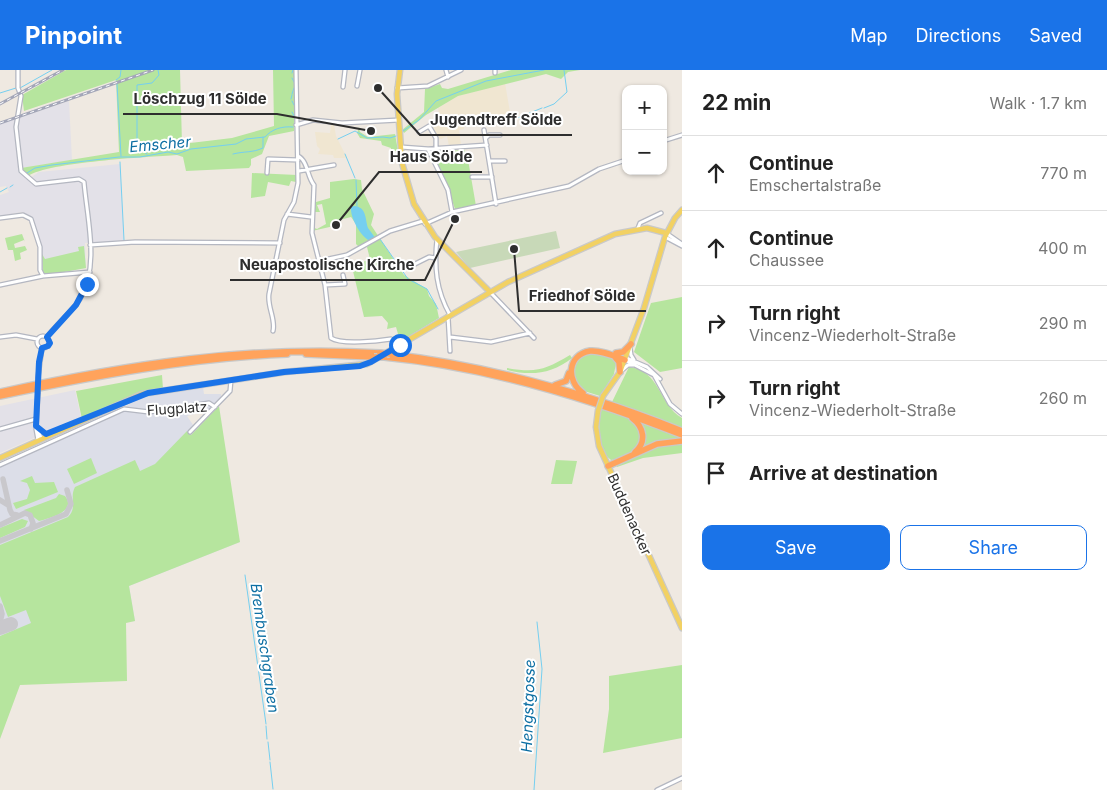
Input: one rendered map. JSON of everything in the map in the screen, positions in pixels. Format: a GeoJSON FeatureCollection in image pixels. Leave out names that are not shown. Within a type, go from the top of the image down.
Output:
{"type":"FeatureCollection","features":[{"type":"Feature","properties":{"kind":"highway"},"geometry":{"type":"LineString","coordinates":[[592,398],[577,388],[572,381],[570,372],[573,362],[580,355],[590,351],[615,355],[625,350],[631,344]]}},
{"type":"Feature","properties":{"kind":"highway"},"geometry":{"type":"LineString","coordinates":[[552,385],[566,381],[571,361],[582,352],[596,349],[625,359]]}},
{"type":"Feature","properties":{"kind":"highway"},"geometry":{"type":"LineString","coordinates":[[0,392],[113,369],[205,356],[290,350],[382,355],[505,377],[566,394],[682,435]]}},
{"type":"Feature","properties":{"kind":"highway"},"geometry":{"type":"LineString","coordinates":[[0,396],[97,376],[206,360],[302,354],[374,357],[390,354],[467,364],[552,385],[682,431]]}},
{"type":"Feature","properties":{"kind":"highway"},"geometry":{"type":"LineString","coordinates":[[615,355],[620,372]]}},
{"type":"Feature","properties":{"kind":"highway"},"geometry":{"type":"LineString","coordinates":[[608,464],[632,454],[641,444],[641,428],[626,414]]}},
{"type":"Feature","properties":{"kind":"highway"},"geometry":{"type":"LineString","coordinates":[[608,464],[657,444],[682,441]]}},
{"type":"Feature","properties":{"kind":"main road"},"geometry":{"type":"LineString","coordinates":[[400,70],[397,88],[401,147],[405,177],[416,209],[437,238],[490,292]]}},
{"type":"Feature","properties":{"kind":"main road","name":"Buddenacker"},"geometry":{"type":"LineString","coordinates":[[682,210],[666,235],[631,344],[620,372],[603,396],[598,411],[597,439],[682,628]]}},
{"type":"Feature","properties":{"kind":"main road"},"geometry":{"type":"LineString","coordinates":[[0,458],[136,396],[231,380],[299,371],[360,366],[371,362],[490,292],[615,234],[644,228],[666,235]]}},
{"type":"Feature","properties":{"kind":"street"},"geometry":{"type":"LineString","coordinates":[[18,70],[18,88],[21,96],[16,127],[20,169],[36,184],[83,180],[90,245],[90,272],[79,300],[47,337]]}},
{"type":"Feature","properties":{"kind":"street"},"geometry":{"type":"LineString","coordinates":[[273,331],[274,325],[268,300],[287,214],[295,198],[299,171],[296,125],[296,70]]}},
{"type":"Feature","properties":{"kind":"street"},"geometry":{"type":"LineString","coordinates":[[343,87],[345,70]]}},
{"type":"Feature","properties":{"kind":"street"},"geometry":{"type":"LineString","coordinates":[[356,86],[360,70]]}},
{"type":"Feature","properties":{"kind":"street"},"geometry":{"type":"LineString","coordinates":[[446,70],[448,77]]}},
{"type":"Feature","properties":{"kind":"street"},"geometry":{"type":"LineString","coordinates":[[397,88],[428,86],[461,70]]}},
{"type":"Feature","properties":{"kind":"street"},"geometry":{"type":"LineString","coordinates":[[296,125],[313,120],[342,122],[398,120]]}},
{"type":"Feature","properties":{"kind":"street"},"geometry":{"type":"LineString","coordinates":[[419,132],[429,126],[436,138],[436,149]]}},
{"type":"Feature","properties":{"kind":"street"},"geometry":{"type":"LineString","coordinates":[[484,130],[496,204]]}},
{"type":"Feature","properties":{"kind":"street"},"geometry":{"type":"LineString","coordinates":[[485,138],[489,135],[500,135]]}},
{"type":"Feature","properties":{"kind":"street"},"geometry":{"type":"LineString","coordinates":[[667,140],[682,135]]}},
{"type":"Feature","properties":{"kind":"street"},"geometry":{"type":"LineString","coordinates":[[401,147],[436,149],[486,146]]}},
{"type":"Feature","properties":{"kind":"street"},"geometry":{"type":"LineString","coordinates":[[428,149],[448,190],[452,212]]}},
{"type":"Feature","properties":{"kind":"street"},"geometry":{"type":"LineString","coordinates":[[268,172],[268,157],[302,158],[314,190],[315,204],[311,217],[312,233],[325,285],[332,339],[376,341],[390,338],[400,345]]}},
{"type":"Feature","properties":{"kind":"street"},"geometry":{"type":"LineString","coordinates":[[489,161],[506,161]]}},
{"type":"Feature","properties":{"kind":"street"},"geometry":{"type":"LineString","coordinates":[[319,261],[347,255],[390,231],[452,212],[496,204],[569,186],[599,169],[622,161]]}},
{"type":"Feature","properties":{"kind":"street"},"geometry":{"type":"LineString","coordinates":[[299,171],[334,165]]}},
{"type":"Feature","properties":{"kind":"street"},"geometry":{"type":"LineString","coordinates":[[472,177],[492,177]]}},
{"type":"Feature","properties":{"kind":"street"},"geometry":{"type":"LineString","coordinates":[[638,228],[640,223],[661,213]]}},
{"type":"Feature","properties":{"kind":"street"},"geometry":{"type":"LineString","coordinates":[[287,214],[311,217]]}},
{"type":"Feature","properties":{"kind":"street"},"geometry":{"type":"LineString","coordinates":[[0,218],[23,215],[31,219],[40,247],[40,270],[43,276]]}},
{"type":"Feature","properties":{"kind":"street"},"geometry":{"type":"LineString","coordinates":[[666,235],[682,245]]}},
{"type":"Feature","properties":{"kind":"street"},"geometry":{"type":"LineString","coordinates":[[437,238],[438,288],[449,315],[450,352]]}},
{"type":"Feature","properties":{"kind":"street"},"geometry":{"type":"LineString","coordinates":[[90,245],[170,242],[280,242]]}},
{"type":"Feature","properties":{"kind":"street"},"geometry":{"type":"LineString","coordinates":[[408,262],[409,267],[429,257],[436,258]]}},
{"type":"Feature","properties":{"kind":"street"},"geometry":{"type":"LineString","coordinates":[[0,285],[43,276],[90,272]]}},
{"type":"Feature","properties":{"kind":"street"},"geometry":{"type":"LineString","coordinates":[[325,285],[345,284],[343,275]]}},
{"type":"Feature","properties":{"kind":"street"},"geometry":{"type":"LineString","coordinates":[[490,292],[534,338]]}},
{"type":"Feature","properties":{"kind":"street"},"geometry":{"type":"LineString","coordinates":[[450,337],[491,342],[530,334]]}},
{"type":"Feature","properties":{"kind":"street"},"geometry":{"type":"LineString","coordinates":[[0,336],[16,335],[37,339],[42,336],[47,337]]}},
{"type":"Feature","properties":{"kind":"street"},"geometry":{"type":"LineString","coordinates":[[42,348],[49,345],[47,337]]}},
{"type":"Feature","properties":{"kind":"street"},"geometry":{"type":"LineString","coordinates":[[37,339],[37,345],[42,348]]}},
{"type":"Feature","properties":{"kind":"street"},"geometry":{"type":"LineString","coordinates":[[631,344],[630,354],[635,363]]}},
{"type":"Feature","properties":{"kind":"street"},"geometry":{"type":"LineString","coordinates":[[40,439],[36,419],[38,377],[42,348]]}},
{"type":"Feature","properties":{"kind":"street"},"geometry":{"type":"LineString","coordinates":[[625,359],[654,375],[670,404],[682,414]]}},
{"type":"Feature","properties":{"kind":"street"},"geometry":{"type":"LineString","coordinates":[[620,372],[628,365],[635,363]]}},
{"type":"Feature","properties":{"kind":"street"},"geometry":{"type":"LineString","coordinates":[[190,432],[231,389],[231,380]]}},
{"type":"Feature","properties":{"kind":"street","name":"Flugplatz"},"geometry":{"type":"LineString","coordinates":[[0,465],[124,409],[149,412],[209,403],[215,407]]}},
{"type":"Feature","properties":{"kind":"street"},"geometry":{"type":"LineString","coordinates":[[0,429],[36,419]]}},
{"type":"Feature","properties":{"kind":"street"},"geometry":{"type":"LineString","coordinates":[[36,426],[40,439]]}},
{"type":"Feature","properties":{"kind":"street"},"geometry":{"type":"LineString","coordinates":[[39,431],[50,435]]}},
{"type":"Feature","properties":{"kind":"street"},"geometry":{"type":"LineString","coordinates":[[658,790],[682,778]]}},
{"type":"Feature","properties":{"kind":"shaded area"},"geometry":{"type":"Polygon","coordinates":[[[505,83],[511,118],[508,117],[464,127],[464,129],[459,130],[461,145],[449,146],[447,136],[441,139],[437,138],[432,127],[440,121],[438,108],[458,96],[505,83]]]}},
{"type":"Feature","properties":{"kind":"shaded area"},"geometry":{"type":"Polygon","coordinates":[[[69,101],[72,160],[21,168],[30,178],[39,172],[120,164],[124,241],[85,243],[86,268],[48,275],[42,270],[41,248],[33,219],[22,212],[0,216],[0,195],[9,192],[6,186],[0,187],[0,124],[69,101]]]}},
{"type":"Feature","properties":{"kind":"shaded area"},"geometry":{"type":"Polygon","coordinates":[[[331,124],[334,124],[336,136],[347,158],[334,158],[333,155],[318,154],[320,149],[317,146],[315,132],[330,133],[331,124]]]}},
{"type":"Feature","properties":{"kind":"shaded area"},"geometry":{"type":"Polygon","coordinates":[[[203,387],[204,394],[221,394],[221,397],[209,410],[187,416],[193,425],[188,431],[191,434],[154,471],[240,542],[129,586],[135,621],[122,622],[21,682],[0,733],[0,465],[118,411],[140,398],[203,387]]]}},
{"type":"Feature","properties":{"kind":"shaded area"},"geometry":{"type":"Polygon","coordinates":[[[75,390],[81,417],[0,453],[0,406],[75,390]]]}},
{"type":"Feature","properties":{"kind":"green space"},"geometry":{"type":"Polygon","coordinates":[[[66,70],[180,70],[182,144],[232,138],[274,126],[273,70],[294,70],[294,131],[269,136],[262,154],[251,159],[249,168],[186,171],[183,157],[177,155],[76,164],[39,171],[28,176],[21,168],[119,152],[116,80],[24,111],[22,95],[66,70]]]}},
{"type":"Feature","properties":{"kind":"green space"},"geometry":{"type":"Polygon","coordinates":[[[511,70],[580,70],[568,72],[561,79],[546,74],[458,96],[426,115],[404,133],[402,130],[424,112],[425,89],[440,84],[442,88],[448,89],[511,70]]]}},
{"type":"Feature","properties":{"kind":"green space"},"geometry":{"type":"Polygon","coordinates":[[[359,127],[360,132],[368,137],[395,134],[398,151],[391,151],[391,148],[382,145],[381,141],[360,138],[357,133],[359,127]]]}},
{"type":"Feature","properties":{"kind":"green space"},"geometry":{"type":"Polygon","coordinates":[[[466,148],[476,206],[455,209],[448,188],[431,152],[465,150],[465,162],[468,161],[466,148]]]}},
{"type":"Feature","properties":{"kind":"green space"},"geometry":{"type":"Polygon","coordinates":[[[252,173],[297,175],[296,182],[291,181],[289,186],[268,182],[265,196],[251,198],[252,173]]]}},
{"type":"Feature","properties":{"kind":"green space"},"geometry":{"type":"Polygon","coordinates":[[[361,180],[362,189],[374,214],[371,225],[404,275],[427,289],[429,296],[436,304],[439,318],[401,341],[391,338],[398,334],[396,327],[387,329],[388,323],[382,316],[364,317],[352,267],[370,259],[367,247],[376,240],[360,248],[356,244],[356,224],[351,217],[332,222],[334,226],[312,231],[312,227],[317,229],[326,224],[322,204],[317,205],[320,212],[314,212],[316,202],[330,198],[330,182],[361,180]]]}},
{"type":"Feature","properties":{"kind":"green space"},"geometry":{"type":"Polygon","coordinates":[[[556,231],[560,248],[470,268],[456,252],[556,231]]]}},
{"type":"Feature","properties":{"kind":"green space"},"geometry":{"type":"Polygon","coordinates":[[[22,234],[25,242],[24,240],[14,244],[15,248],[25,246],[27,250],[20,253],[21,259],[15,261],[13,250],[8,250],[5,238],[22,234]]]}},
{"type":"Feature","properties":{"kind":"green space"},"geometry":{"type":"Polygon","coordinates":[[[84,246],[86,268],[48,275],[43,273],[42,254],[45,259],[79,251],[78,247],[84,246]]]}},
{"type":"Feature","properties":{"kind":"green space"},"geometry":{"type":"Polygon","coordinates":[[[682,297],[682,368],[660,372],[634,352],[651,303],[682,297]]]}},
{"type":"Feature","properties":{"kind":"green space"},"geometry":{"type":"Polygon","coordinates":[[[586,353],[607,355],[616,363],[614,374],[600,396],[581,390],[573,381],[573,365],[586,353]]]}},
{"type":"Feature","properties":{"kind":"green space"},"geometry":{"type":"Polygon","coordinates":[[[570,355],[572,358],[564,363],[541,372],[524,373],[507,370],[507,368],[540,369],[570,355]]]}},
{"type":"Feature","properties":{"kind":"green space"},"geometry":{"type":"Polygon","coordinates":[[[629,367],[647,374],[668,405],[682,418],[682,428],[612,402],[629,367]]]}},
{"type":"Feature","properties":{"kind":"green space"},"geometry":{"type":"Polygon","coordinates":[[[162,375],[163,389],[145,392],[82,419],[76,391],[162,375]]]}},
{"type":"Feature","properties":{"kind":"green space"},"geometry":{"type":"Polygon","coordinates":[[[219,406],[240,542],[129,586],[135,621],[126,623],[127,681],[20,685],[0,739],[0,636],[31,623],[26,610],[8,617],[0,596],[0,545],[68,517],[73,506],[73,491],[75,487],[135,460],[140,471],[155,464],[187,431],[191,435],[219,406]]]}},
{"type":"Feature","properties":{"kind":"green space"},"geometry":{"type":"Polygon","coordinates":[[[601,408],[627,417],[639,430],[642,438],[626,456],[611,460],[606,456],[601,443],[599,428],[601,408]]]}},
{"type":"Feature","properties":{"kind":"green space"},"geometry":{"type":"Polygon","coordinates":[[[636,420],[682,439],[638,451],[643,442],[636,420]]]}},
{"type":"Feature","properties":{"kind":"green space"},"geometry":{"type":"Polygon","coordinates":[[[682,443],[682,453],[643,458],[617,467],[615,464],[661,444],[682,443]]]}},
{"type":"Feature","properties":{"kind":"green space"},"geometry":{"type":"Polygon","coordinates":[[[91,458],[97,473],[74,484],[67,469],[91,458]]]}},
{"type":"Feature","properties":{"kind":"green space"},"geometry":{"type":"Polygon","coordinates":[[[556,460],[577,461],[572,484],[551,484],[556,460]]]}},
{"type":"Feature","properties":{"kind":"green space"},"geometry":{"type":"Polygon","coordinates":[[[32,476],[35,483],[54,482],[58,492],[16,509],[13,503],[27,499],[30,490],[27,483],[20,481],[32,476]]]}},
{"type":"Feature","properties":{"kind":"green space"},"geometry":{"type":"Polygon","coordinates":[[[59,494],[65,496],[68,506],[56,516],[39,521],[24,510],[56,498],[59,494]]]}},
{"type":"Feature","properties":{"kind":"green space"},"geometry":{"type":"Polygon","coordinates":[[[22,519],[28,521],[25,527],[0,538],[0,528],[22,519]]]}},
{"type":"Feature","properties":{"kind":"green space"},"geometry":{"type":"Polygon","coordinates":[[[682,665],[682,738],[603,753],[609,709],[609,676],[682,665]]]}},
{"type":"Feature","properties":{"kind":"water"},"geometry":{"type":"Polygon","coordinates":[[[354,206],[361,209],[365,214],[368,228],[375,238],[370,241],[363,236],[354,222],[351,207],[354,206]]]}},
{"type":"Feature","properties":{"kind":"waterway"},"geometry":{"type":"LineString","coordinates":[[20,88],[52,70]]}},
{"type":"Feature","properties":{"kind":"waterway"},"geometry":{"type":"LineString","coordinates":[[116,80],[120,77],[121,70]]}},
{"type":"Feature","properties":{"kind":"waterway"},"geometry":{"type":"LineString","coordinates":[[147,154],[137,148],[137,85],[152,83],[159,75],[158,70]]}},
{"type":"Feature","properties":{"kind":"waterway","name":"Emscher"},"geometry":{"type":"LineString","coordinates":[[403,131],[419,120],[436,101],[486,81],[544,70]]}},
{"type":"Feature","properties":{"kind":"waterway"},"geometry":{"type":"LineString","coordinates":[[544,108],[554,104],[567,92],[564,70]]}},
{"type":"Feature","properties":{"kind":"waterway"},"geometry":{"type":"LineString","coordinates":[[292,78],[294,82]]}},
{"type":"Feature","properties":{"kind":"waterway"},"geometry":{"type":"LineString","coordinates":[[117,84],[121,156]]}},
{"type":"Feature","properties":{"kind":"waterway"},"geometry":{"type":"LineString","coordinates":[[0,93],[16,88]]}},
{"type":"Feature","properties":{"kind":"waterway"},"geometry":{"type":"LineString","coordinates":[[292,94],[294,88]]}},
{"type":"Feature","properties":{"kind":"waterway"},"geometry":{"type":"LineString","coordinates":[[291,99],[292,95]]}},
{"type":"Feature","properties":{"kind":"waterway"},"geometry":{"type":"LineString","coordinates":[[292,101],[294,105]]}},
{"type":"Feature","properties":{"kind":"waterway"},"geometry":{"type":"LineString","coordinates":[[515,119],[542,108]]}},
{"type":"Feature","properties":{"kind":"waterway"},"geometry":{"type":"LineString","coordinates":[[292,112],[294,116]]}},
{"type":"Feature","properties":{"kind":"waterway","name":"Emscher"},"geometry":{"type":"LineString","coordinates":[[27,173],[35,168],[52,165],[119,157],[140,157],[168,152],[177,154],[191,149],[236,144],[246,139],[265,137],[278,129],[293,127]]}},
{"type":"Feature","properties":{"kind":"waterway","name":"Emscher"},"geometry":{"type":"LineString","coordinates":[[338,139],[355,131],[367,138],[390,138],[396,136]]}},
{"type":"Feature","properties":{"kind":"waterway"},"geometry":{"type":"LineString","coordinates":[[233,154],[263,148],[263,137]]}},
{"type":"Feature","properties":{"kind":"waterway"},"geometry":{"type":"LineString","coordinates":[[345,154],[355,178]]}},
{"type":"Feature","properties":{"kind":"waterway"},"geometry":{"type":"LineString","coordinates":[[120,162],[124,240]]}},
{"type":"Feature","properties":{"kind":"waterway"},"geometry":{"type":"LineString","coordinates":[[356,180],[357,206]]}},
{"type":"Feature","properties":{"kind":"waterway","name":"Emscher"},"geometry":{"type":"LineString","coordinates":[[0,192],[7,188]]}},
{"type":"Feature","properties":{"kind":"waterway"},"geometry":{"type":"LineString","coordinates":[[380,239],[408,279],[427,289],[438,309]]}},
{"type":"Feature","properties":{"kind":"waterway","name":"Brembuschgraben"},"geometry":{"type":"LineString","coordinates":[[245,575],[266,724]]}},
{"type":"Feature","properties":{"kind":"waterway","name":"Hengstgosse"},"geometry":{"type":"LineString","coordinates":[[534,790],[542,669],[537,622]]}},
{"type":"Feature","properties":{"kind":"waterway","name":"Brembuschgraben"},"geometry":{"type":"LineString","coordinates":[[266,726],[267,739]]}},
{"type":"Feature","properties":{"kind":"waterway","name":"Brembuschgraben"},"geometry":{"type":"LineString","coordinates":[[268,742],[270,760]]}},
{"type":"Feature","properties":{"kind":"waterway","name":"Brembuschgraben"},"geometry":{"type":"LineString","coordinates":[[270,762],[273,789]]}},
{"type":"Feature","properties":{"kind":"taxiway"},"geometry":{"type":"LineString","coordinates":[[3,479],[10,510],[12,514],[17,515]]}},
{"type":"Feature","properties":{"kind":"taxiway"},"geometry":{"type":"LineString","coordinates":[[0,541],[66,514],[71,504],[67,490]]}},
{"type":"Feature","properties":{"kind":"taxiway"},"geometry":{"type":"LineString","coordinates":[[0,500],[8,505]]}},
{"type":"Feature","properties":{"kind":"taxiway"},"geometry":{"type":"LineString","coordinates":[[0,525],[25,513],[30,515],[33,523],[31,529]]}},
{"type":"Feature","properties":{"kind":"taxiway"},"geometry":{"type":"LineString","coordinates":[[0,606],[2,614],[0,622]]}},
{"type":"Feature","properties":{"kind":"runway"},"geometry":{"type":"LineString","coordinates":[[0,628],[11,624]]}},
{"type":"Feature","properties":{"kind":"railway"},"geometry":{"type":"LineString","coordinates":[[0,104],[63,70]]}},
{"type":"Feature","properties":{"kind":"railway"},"geometry":{"type":"LineString","coordinates":[[0,123],[153,70]]}},
{"type":"Feature","properties":{"kind":"place","name":"Jugendtreff Sölde"},"geometry":{"type":"Point","coordinates":[378,88]}},
{"type":"Feature","properties":{"kind":"place","name":"Löschzug 11 Sölde"},"geometry":{"type":"Point","coordinates":[371,131]}},
{"type":"Feature","properties":{"kind":"place","name":"Neuapostolische Kirche"},"geometry":{"type":"Point","coordinates":[455,219]}},
{"type":"Feature","properties":{"kind":"place","name":"Haus Sölde"},"geometry":{"type":"Point","coordinates":[336,225]}},
{"type":"Feature","properties":{"kind":"place","name":"Friedhof Sölde"},"geometry":{"type":"Point","coordinates":[514,249]}},
{"type":"Feature","properties":{"kind":"route"},"geometry":{"type":"LineString","coordinates":[[87,284],[76,305],[47,337],[50,343],[48,346],[42,348],[39,362],[36,426],[39,431],[46,434],[50,435],[142,394],[284,372],[360,366],[371,362],[400,345]]}}]}
